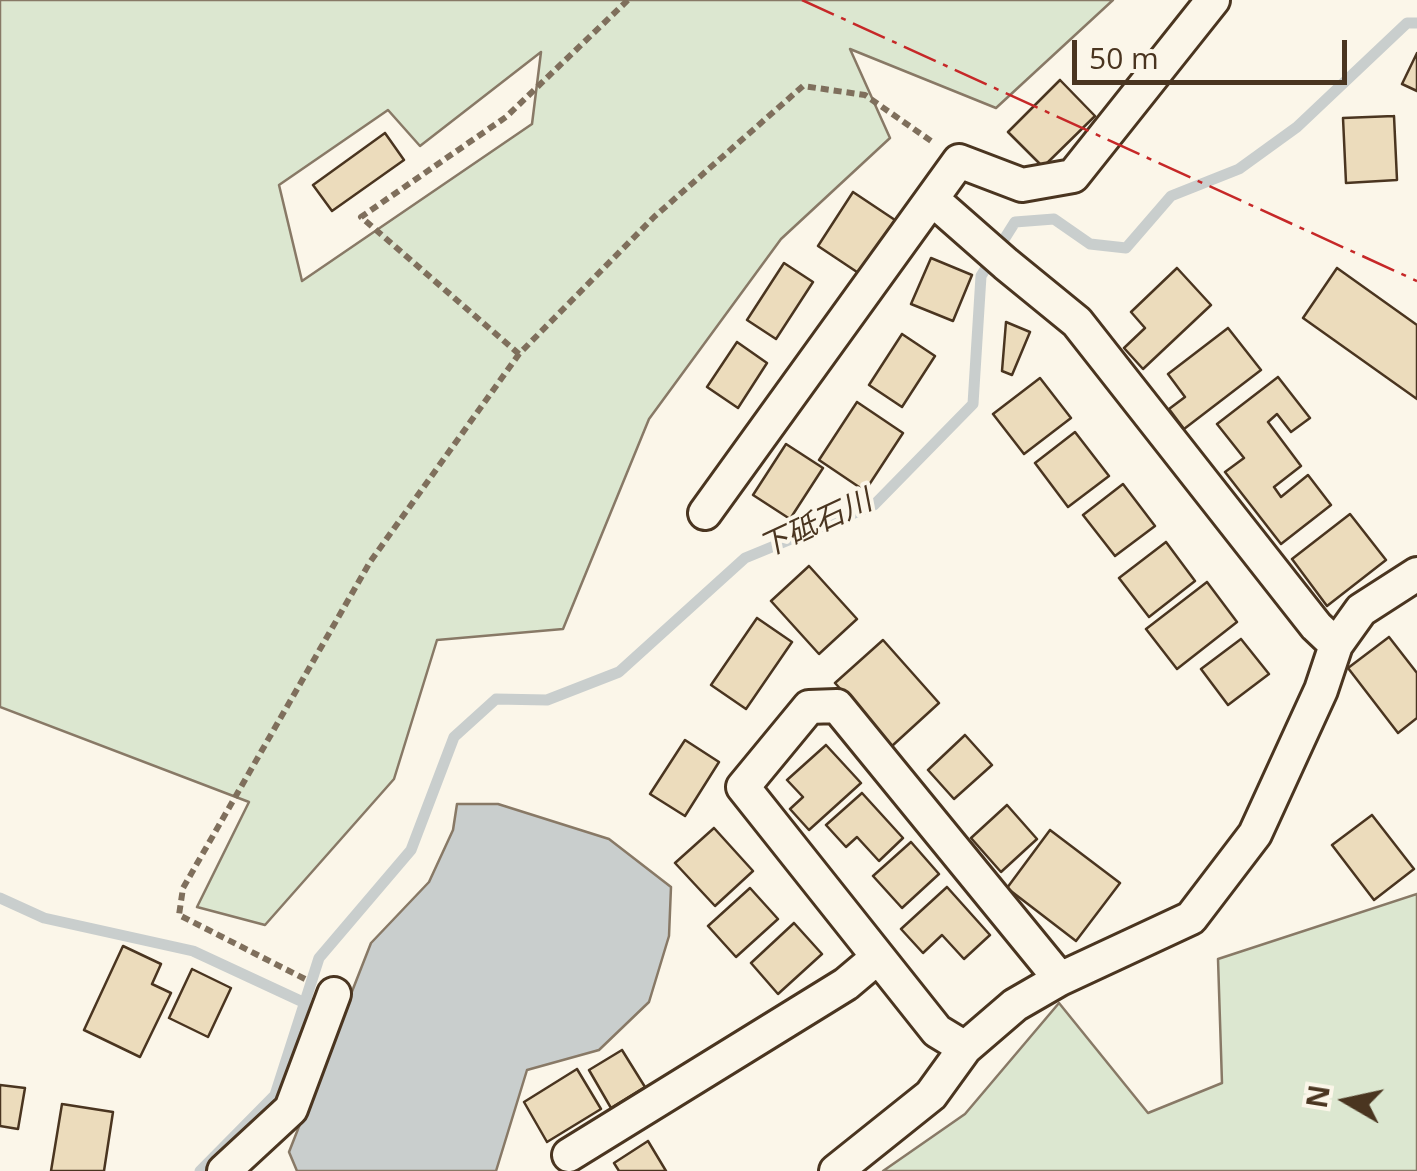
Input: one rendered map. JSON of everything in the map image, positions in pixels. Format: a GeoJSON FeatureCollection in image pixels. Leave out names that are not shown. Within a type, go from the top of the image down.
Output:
{"type":"FeatureCollection","features":[{"type":"Feature","properties":{"kind":"street"},"geometry":{"type":"LineString","coordinates":[[705,513],[960,161],[1022,184],[1073,176],[1214,0]]}},
{"type":"Feature","properties":{"kind":"street"},"geometry":{"type":"LineString","coordinates":[[932,199],[1077,322],[1316,626],[1336,645]]}},
{"type":"Feature","properties":{"kind":"street"},"geometry":{"type":"LineString","coordinates":[[836,1171],[932,1095],[966,1048],[1015,1005],[1060,979],[1191,918],[1256,834],[1321,690],[1336,645],[1361,610],[1417,574]]}},
{"type":"Feature","properties":{"kind":"street"},"geometry":{"type":"LineString","coordinates":[[966,1048],[937,1031],[743,787],[810,707],[837,706],[1060,979]]}},
{"type":"Feature","properties":{"kind":"street"},"geometry":{"type":"LineString","coordinates":[[569,1155],[846,984],[878,957]]}},
{"type":"Feature","properties":{"kind":"street"},"geometry":{"type":"LineString","coordinates":[[224,1171],[291,1109],[334,994]]}},
{"type":"Feature","properties":{"kind":"path"},"geometry":{"type":"LineString","coordinates":[[520,354],[362,217],[506,118],[628,0]]}},
{"type":"Feature","properties":{"kind":"path"},"geometry":{"type":"LineString","coordinates":[[296,974],[180,916],[183,888],[370,562],[520,354],[654,217],[803,86],[865,95],[960,161]]}},
{"type":"Feature","properties":{"kind":"green space"},"geometry":{"type":"Polygon","coordinates":[[[0,0],[1113,0],[996,108],[850,49],[890,138],[781,239],[649,419],[563,629],[437,640],[394,779],[265,925],[197,907],[249,802],[0,707],[0,0]],[[541,52],[420,146],[388,110],[279,185],[302,281],[532,124],[541,52]]]}},
{"type":"Feature","properties":{"kind":"green space"},"geometry":{"type":"Polygon","coordinates":[[[1417,894],[1417,1171],[883,1171],[965,1114],[1059,1003],[1148,1113],[1222,1083],[1218,959],[1417,894]]]}},
{"type":"Feature","properties":{"kind":"shaded area"},"geometry":{"type":"Polygon","coordinates":[[[457,804],[498,804],[609,839],[671,887],[669,936],[649,1002],[599,1050],[527,1070],[496,1171],[297,1171],[289,1152],[371,943],[429,882],[453,830],[457,804]]]}},
{"type":"Feature","properties":{"kind":"building"},"geometry":{"type":"Polygon","coordinates":[[[1417,53],[1417,91],[1402,84],[1417,53]]]}},
{"type":"Feature","properties":{"kind":"building"},"geometry":{"type":"Polygon","coordinates":[[[1060,80],[1095,116],[1043,167],[1008,132],[1060,80]]]}},
{"type":"Feature","properties":{"kind":"building"},"geometry":{"type":"Polygon","coordinates":[[[1394,116],[1397,180],[1346,183],[1343,118],[1394,116]]]}},
{"type":"Feature","properties":{"kind":"building"},"geometry":{"type":"Polygon","coordinates":[[[385,133],[404,160],[332,211],[313,185],[385,133]]]}},
{"type":"Feature","properties":{"kind":"building"},"geometry":{"type":"Polygon","coordinates":[[[853,192],[895,220],[860,274],[818,246],[853,192]]]}},
{"type":"Feature","properties":{"kind":"building"},"geometry":{"type":"Polygon","coordinates":[[[931,258],[972,275],[953,321],[911,304],[931,258]]]}},
{"type":"Feature","properties":{"kind":"building"},"geometry":{"type":"Polygon","coordinates":[[[784,263],[813,282],[776,339],[747,320],[784,263]]]}},
{"type":"Feature","properties":{"kind":"building"},"geometry":{"type":"Polygon","coordinates":[[[1177,268],[1211,305],[1143,369],[1124,348],[1145,328],[1131,312],[1177,268]]]}},
{"type":"Feature","properties":{"kind":"building"},"geometry":{"type":"Polygon","coordinates":[[[1337,268],[1417,325],[1417,399],[1303,318],[1337,268]]]}},
{"type":"Feature","properties":{"kind":"building"},"geometry":{"type":"Polygon","coordinates":[[[1006,322],[1030,332],[1012,375],[1002,371],[1006,322]]]}},
{"type":"Feature","properties":{"kind":"building"},"geometry":{"type":"Polygon","coordinates":[[[1228,328],[1261,370],[1184,429],[1169,409],[1185,397],[1168,374],[1228,328]]]}},
{"type":"Feature","properties":{"kind":"building"},"geometry":{"type":"Polygon","coordinates":[[[902,334],[935,356],[902,407],[869,385],[902,334]]]}},
{"type":"Feature","properties":{"kind":"building"},"geometry":{"type":"Polygon","coordinates":[[[737,342],[767,363],[738,408],[707,387],[737,342]]]}},
{"type":"Feature","properties":{"kind":"building"},"geometry":{"type":"Polygon","coordinates":[[[1278,377],[1310,418],[1291,432],[1277,414],[1268,422],[1301,466],[1274,487],[1281,497],[1308,475],[1331,505],[1281,544],[1225,472],[1244,458],[1217,424],[1278,377]]]}},
{"type":"Feature","properties":{"kind":"building"},"geometry":{"type":"Polygon","coordinates":[[[1040,378],[1071,418],[1024,454],[993,414],[1040,378]]]}},
{"type":"Feature","properties":{"kind":"building"},"geometry":{"type":"Polygon","coordinates":[[[857,402],[903,433],[865,491],[819,460],[857,402]]]}},
{"type":"Feature","properties":{"kind":"building"},"geometry":{"type":"Polygon","coordinates":[[[1075,432],[1109,476],[1068,507],[1035,463],[1075,432]]]}},
{"type":"Feature","properties":{"kind":"building"},"geometry":{"type":"Polygon","coordinates":[[[786,444],[823,468],[790,519],[753,495],[786,444]]]}},
{"type":"Feature","properties":{"kind":"building"},"geometry":{"type":"Polygon","coordinates":[[[1123,484],[1155,526],[1115,556],[1083,515],[1123,484]]]}},
{"type":"Feature","properties":{"kind":"building"},"geometry":{"type":"Polygon","coordinates":[[[1350,514],[1386,560],[1327,606],[1292,559],[1350,514]]]}},
{"type":"Feature","properties":{"kind":"building"},"geometry":{"type":"Polygon","coordinates":[[[1166,542],[1195,581],[1149,617],[1119,578],[1166,542]]]}},
{"type":"Feature","properties":{"kind":"building"},"geometry":{"type":"Polygon","coordinates":[[[809,566],[857,619],[819,654],[771,601],[809,566]]]}},
{"type":"Feature","properties":{"kind":"building"},"geometry":{"type":"Polygon","coordinates":[[[1207,582],[1237,622],[1177,669],[1146,629],[1207,582]]]}},
{"type":"Feature","properties":{"kind":"building"},"geometry":{"type":"Polygon","coordinates":[[[757,618],[792,642],[746,709],[711,685],[757,618]]]}},
{"type":"Feature","properties":{"kind":"building"},"geometry":{"type":"Polygon","coordinates":[[[1389,637],[1417,673],[1417,718],[1398,733],[1348,668],[1389,637]]]}},
{"type":"Feature","properties":{"kind":"building"},"geometry":{"type":"Polygon","coordinates":[[[1241,639],[1269,674],[1228,705],[1201,669],[1241,639]]]}},
{"type":"Feature","properties":{"kind":"building"},"geometry":{"type":"Polygon","coordinates":[[[883,640],[939,703],[892,746],[835,683],[883,640]]]}},
{"type":"Feature","properties":{"kind":"building"},"geometry":{"type":"Polygon","coordinates":[[[965,735],[992,765],[954,799],[928,770],[965,735]]]}},
{"type":"Feature","properties":{"kind":"building"},"geometry":{"type":"Polygon","coordinates":[[[685,740],[719,762],[685,816],[650,794],[685,740]]]}},
{"type":"Feature","properties":{"kind":"building"},"geometry":{"type":"Polygon","coordinates":[[[826,745],[861,783],[809,830],[790,809],[803,797],[787,780],[826,745]]]}},
{"type":"Feature","properties":{"kind":"building"},"geometry":{"type":"Polygon","coordinates":[[[862,793],[903,838],[879,861],[857,837],[846,847],[826,825],[862,793]]]}},
{"type":"Feature","properties":{"kind":"building"},"geometry":{"type":"Polygon","coordinates":[[[1007,805],[1037,839],[1001,872],[971,838],[1007,805]]]}},
{"type":"Feature","properties":{"kind":"building"},"geometry":{"type":"Polygon","coordinates":[[[1372,815],[1414,869],[1374,900],[1332,845],[1372,815]]]}},
{"type":"Feature","properties":{"kind":"building"},"geometry":{"type":"Polygon","coordinates":[[[714,828],[753,871],[715,906],[675,863],[714,828]]]}},
{"type":"Feature","properties":{"kind":"building"},"geometry":{"type":"Polygon","coordinates":[[[1050,830],[1120,883],[1076,941],[1007,888],[1050,830]]]}},
{"type":"Feature","properties":{"kind":"building"},"geometry":{"type":"Polygon","coordinates":[[[911,842],[939,874],[902,908],[873,876],[911,842]]]}},
{"type":"Feature","properties":{"kind":"building"},"geometry":{"type":"Polygon","coordinates":[[[947,887],[990,935],[964,959],[942,935],[923,953],[901,929],[947,887]]]}},
{"type":"Feature","properties":{"kind":"building"},"geometry":{"type":"Polygon","coordinates":[[[750,888],[778,919],[736,957],[708,926],[750,888]]]}},
{"type":"Feature","properties":{"kind":"building"},"geometry":{"type":"Polygon","coordinates":[[[794,923],[822,954],[778,994],[751,963],[794,923]]]}},
{"type":"Feature","properties":{"kind":"building"},"geometry":{"type":"Polygon","coordinates":[[[123,946],[161,964],[152,984],[171,993],[140,1057],[84,1030],[123,946]]]}},
{"type":"Feature","properties":{"kind":"building"},"geometry":{"type":"Polygon","coordinates":[[[192,969],[231,988],[208,1037],[169,1018],[192,969]]]}},
{"type":"Feature","properties":{"kind":"building"},"geometry":{"type":"Polygon","coordinates":[[[622,1050],[645,1087],[611,1108],[589,1070],[622,1050]]]}},
{"type":"Feature","properties":{"kind":"building"},"geometry":{"type":"Polygon","coordinates":[[[577,1069],[601,1109],[547,1142],[524,1102],[577,1069]]]}},
{"type":"Feature","properties":{"kind":"building"},"geometry":{"type":"Polygon","coordinates":[[[0,1085],[25,1088],[18,1129],[0,1126],[0,1085]]]}},
{"type":"Feature","properties":{"kind":"building"},"geometry":{"type":"Polygon","coordinates":[[[62,1104],[113,1112],[104,1171],[51,1171],[62,1104]]]}},
{"type":"Feature","properties":{"kind":"building"},"geometry":{"type":"Polygon","coordinates":[[[648,1141],[666,1171],[619,1171],[614,1163],[648,1141]]]}},
{"type":"Feature","properties":{"kind":"waterway","name":"下砥石川"},"geometry":{"type":"LineString","coordinates":[[200,1171],[275,1095],[319,958],[411,850],[454,737],[496,699],[547,700],[619,672],[745,558],[874,505],[973,404],[981,276],[1015,222],[1054,219],[1090,244],[1126,248],[1171,196],[1239,169],[1297,127],[1407,23],[1417,23]]}},
{"type":"Feature","properties":{"kind":"waterway"},"geometry":{"type":"LineString","coordinates":[[0,898],[44,918],[193,951],[305,1003]]}},
{"type":"Feature","properties":{"kind":"power"},"geometry":{"type":"LineString","coordinates":[[802,0],[1417,281]]}}]}
